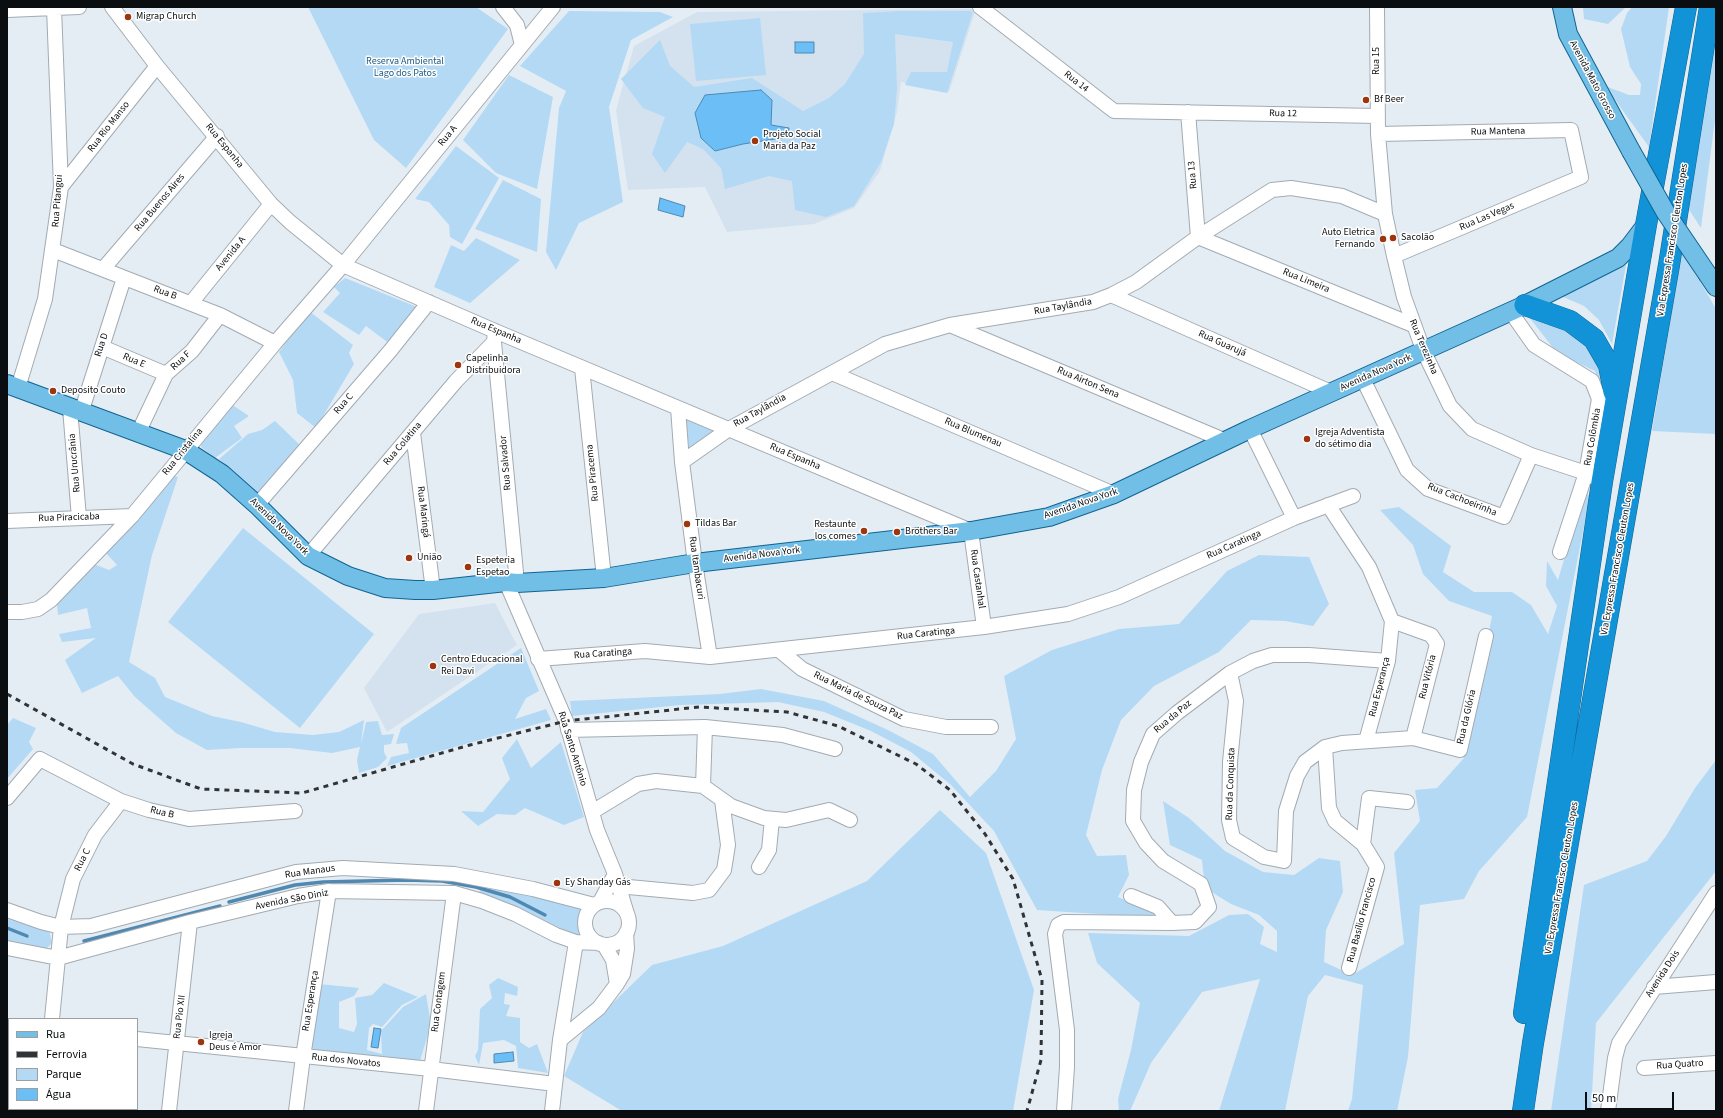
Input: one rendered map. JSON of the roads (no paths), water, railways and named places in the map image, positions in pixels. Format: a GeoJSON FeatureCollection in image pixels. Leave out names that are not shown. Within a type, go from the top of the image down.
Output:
{"type":"FeatureCollection","features":[{"type":"Feature","properties":{"kind":"highway","name":"Via Expressa Francisco Cleuton Lopes"},"geometry":{"type":"LineString","coordinates":[[1510,1111],[1594,478],[1617,403],[1646,225],[1686,7]]}},
{"type":"Feature","properties":{"kind":"highway","name":"Via Expressa Francisco Cleuton Lopes"},"geometry":{"type":"LineString","coordinates":[[1523,1111],[1533,1043],[1669,265],[1710,7]]}},
{"type":"Feature","properties":{"kind":"highway"},"geometry":{"type":"LineString","coordinates":[[1518,308],[1570,321],[1594,339],[1609,365],[1617,403]]}},
{"type":"Feature","properties":{"kind":"main road","name":"Avenida Mato Grosso"},"geometry":{"type":"LineString","coordinates":[[1562,7],[1568,34],[1631,151],[1666,213],[1712,281]]}},
{"type":"Feature","properties":{"kind":"main road","name":"Avenida Nova York"},"geometry":{"type":"LineString","coordinates":[[13,386],[76,411],[185,450],[222,474],[257,505],[308,556],[348,576],[385,588],[433,590],[511,583],[604,578],[695,563],[971,531],[1049,517],[1114,494],[1250,429],[1363,380],[1518,308],[1618,258],[1630,246],[1646,225]]}},
{"type":"Feature","properties":{"kind":"street"},"geometry":{"type":"LineString","coordinates":[[7,10],[79,7]]}},
{"type":"Feature","properties":{"kind":"street","name":"Rua Espanha"},"geometry":{"type":"LineString","coordinates":[[112,7],[157,66],[217,136],[271,204],[290,222],[343,265],[429,302],[495,337],[582,368],[971,531]]}},
{"type":"Feature","properties":{"kind":"street"},"geometry":{"type":"LineString","coordinates":[[503,7],[517,25],[522,45]]}},
{"type":"Feature","properties":{"kind":"street","name":"Rua A"},"geometry":{"type":"LineString","coordinates":[[343,265],[553,7]]}},
{"type":"Feature","properties":{"kind":"street","name":"Rua 14"},"geometry":{"type":"LineString","coordinates":[[980,7],[1114,111],[1188,112]]}},
{"type":"Feature","properties":{"kind":"street","name":"Rua 15"},"geometry":{"type":"LineString","coordinates":[[1377,7],[1378,116]]}},
{"type":"Feature","properties":{"kind":"street","name":"Rua Pitangui"},"geometry":{"type":"LineString","coordinates":[[13,386],[45,299],[61,187],[54,8]]}},
{"type":"Feature","properties":{"kind":"street","name":"Rua Rio Manso"},"geometry":{"type":"LineString","coordinates":[[61,187],[157,66]]}},
{"type":"Feature","properties":{"kind":"street","name":"Rua 12"},"geometry":{"type":"LineString","coordinates":[[1188,112],[1378,116]]}},
{"type":"Feature","properties":{"kind":"street","name":"Rua 13"},"geometry":{"type":"LineString","coordinates":[[1188,112],[1198,237]]}},
{"type":"Feature","properties":{"kind":"street","name":"Rua Terezinha"},"geometry":{"type":"LineString","coordinates":[[1378,116],[1378,134],[1385,214],[1394,256],[1413,325],[1424,352],[1450,406],[1472,429],[1531,455],[1594,478]]}},
{"type":"Feature","properties":{"kind":"street","name":"Rua Mantena"},"geometry":{"type":"LineString","coordinates":[[1378,134],[1571,130],[1581,177]]}},
{"type":"Feature","properties":{"kind":"street","name":"Rua Buenos Aires"},"geometry":{"type":"LineString","coordinates":[[103,269],[217,136]]}},
{"type":"Feature","properties":{"kind":"street","name":"Rua Las Vegas"},"geometry":{"type":"LineString","coordinates":[[1394,256],[1581,177]]}},
{"type":"Feature","properties":{"kind":"street","name":"Rua Taylândia"},"geometry":{"type":"LineString","coordinates":[[682,462],[729,429],[885,344],[950,325],[1093,302],[1111,295],[1136,282],[1198,237],[1272,190],[1291,188],[1342,196],[1385,214]]}},
{"type":"Feature","properties":{"kind":"street","name":"Avenida A"},"geometry":{"type":"LineString","coordinates":[[191,303],[271,204]]}},
{"type":"Feature","properties":{"kind":"street","name":"Rua Limeira"},"geometry":{"type":"LineString","coordinates":[[1198,237],[1413,325]]}},
{"type":"Feature","properties":{"kind":"street","name":"Rua B"},"geometry":{"type":"LineString","coordinates":[[53,250],[220,315],[275,343]]}},
{"type":"Feature","properties":{"kind":"street","name":"Rua Cristalina"},"geometry":{"type":"LineString","coordinates":[[7,612],[22,612],[38,609],[51,600],[132,516],[185,450],[343,265]]}},
{"type":"Feature","properties":{"kind":"street","name":"Rua D"},"geometry":{"type":"LineString","coordinates":[[76,411],[102,347],[124,278]]}},
{"type":"Feature","properties":{"kind":"street","name":"Rua Guarujá"},"geometry":{"type":"LineString","coordinates":[[1111,295],[1333,393]]}},
{"type":"Feature","properties":{"kind":"street","name":"Rua C"},"geometry":{"type":"LineString","coordinates":[[257,505],[385,357],[429,302]]}},
{"type":"Feature","properties":{"kind":"street","name":"Rua Colômbia"},"geometry":{"type":"LineString","coordinates":[[1518,308],[1534,345],[1592,381],[1599,399],[1594,478],[1560,552]]}},
{"type":"Feature","properties":{"kind":"street","name":"Rua F"},"geometry":{"type":"LineString","coordinates":[[138,433],[166,374],[192,350],[220,315]]}},
{"type":"Feature","properties":{"kind":"street","name":"Rua Airton Sena"},"geometry":{"type":"LineString","coordinates":[[950,325],[1226,441]]}},
{"type":"Feature","properties":{"kind":"street","name":"Rua Colatina"},"geometry":{"type":"LineString","coordinates":[[308,556],[495,337]]}},
{"type":"Feature","properties":{"kind":"street","name":"Rua Salvador"},"geometry":{"type":"LineString","coordinates":[[495,337],[511,583]]}},
{"type":"Feature","properties":{"kind":"street","name":"Rua E"},"geometry":{"type":"LineString","coordinates":[[102,347],[166,374]]}},
{"type":"Feature","properties":{"kind":"street","name":"Rua Piracema"},"geometry":{"type":"LineString","coordinates":[[582,368],[604,578]]}},
{"type":"Feature","properties":{"kind":"street","name":"Rua Blumenau"},"geometry":{"type":"LineString","coordinates":[[832,373],[1114,494]]}},
{"type":"Feature","properties":{"kind":"street","name":"Rua Cachoeirinha"},"geometry":{"type":"LineString","coordinates":[[1363,380],[1407,470],[1428,489],[1504,517],[1531,455]]}},
{"type":"Feature","properties":{"kind":"street","name":"Rua Itambacuri"},"geometry":{"type":"LineString","coordinates":[[678,408],[682,462],[695,563],[710,656]]}},
{"type":"Feature","properties":{"kind":"street","name":"Rua Urucrânia"},"geometry":{"type":"LineString","coordinates":[[76,411],[79,518]]}},
{"type":"Feature","properties":{"kind":"street"},"geometry":{"type":"LineString","coordinates":[[1250,429],[1294,518]]}},
{"type":"Feature","properties":{"kind":"street","name":"Rua Maringá"},"geometry":{"type":"LineString","coordinates":[[413,433],[433,590]]}},
{"type":"Feature","properties":{"kind":"street","name":"Rua Caratinga"},"geometry":{"type":"LineString","coordinates":[[538,659],[645,651],[710,656],[984,628],[1068,614],[1120,597],[1294,518],[1353,496]]}},
{"type":"Feature","properties":{"kind":"street","name":"Rua Esperança"},"geometry":{"type":"LineString","coordinates":[[1328,505],[1369,567],[1392,621],[1388,661],[1366,742]]}},
{"type":"Feature","properties":{"kind":"street","name":"Rua Piracicaba"},"geometry":{"type":"LineString","coordinates":[[7,521],[132,516]]}},
{"type":"Feature","properties":{"kind":"street","name":"Rua Castanhal"},"geometry":{"type":"LineString","coordinates":[[971,531],[984,628]]}},
{"type":"Feature","properties":{"kind":"street","name":"Rua Santo Antônio"},"geometry":{"type":"LineString","coordinates":[[511,583],[538,659],[568,730],[597,830],[617,880],[627,914]]}},
{"type":"Feature","properties":{"kind":"street","name":"Rua Vitória"},"geometry":{"type":"LineString","coordinates":[[1392,621],[1430,635],[1437,644],[1413,738]]}},
{"type":"Feature","properties":{"kind":"street","name":"Rua da Glória"},"geometry":{"type":"LineString","coordinates":[[1413,738],[1460,750],[1486,636]]}},
{"type":"Feature","properties":{"kind":"street","name":"Rua Maria de Souza Paz"},"geometry":{"type":"LineString","coordinates":[[779,650],[802,669],[904,719],[946,727],[991,727]]}},
{"type":"Feature","properties":{"kind":"street","name":"Rua da Paz"},"geometry":{"type":"LineString","coordinates":[[1172,923],[1195,922],[1209,908],[1201,884],[1163,861],[1146,843],[1134,821],[1134,790],[1140,762],[1153,734],[1177,713],[1230,673],[1253,661],[1272,655],[1309,655],[1388,661]]}},
{"type":"Feature","properties":{"kind":"street","name":"Rua da Conquista"},"geometry":{"type":"LineString","coordinates":[[1230,673],[1236,701],[1230,762],[1229,820],[1233,838],[1264,857],[1284,861],[1286,811],[1297,776],[1305,762],[1325,747]]}},
{"type":"Feature","properties":{"kind":"street"},"geometry":{"type":"LineString","coordinates":[[568,730],[705,727],[783,735],[818,743],[835,749]]}},
{"type":"Feature","properties":{"kind":"street"},"geometry":{"type":"LineString","coordinates":[[703,786],[705,727]]}},
{"type":"Feature","properties":{"kind":"street"},"geometry":{"type":"LineString","coordinates":[[1325,747],[1342,743],[1413,738]]}},
{"type":"Feature","properties":{"kind":"street","name":"Rua Basílio Francisco"},"geometry":{"type":"LineString","coordinates":[[1325,747],[1329,808],[1335,821],[1363,844],[1377,867],[1349,968]]}},
{"type":"Feature","properties":{"kind":"street","name":"Rua B"},"geometry":{"type":"LineString","coordinates":[[7,798],[40,759],[121,801],[189,820],[295,811]]}},
{"type":"Feature","properties":{"kind":"street"},"geometry":{"type":"LineString","coordinates":[[592,812],[638,784],[656,781],[703,786],[731,806],[764,818],[786,820],[829,810],[850,820]]}},
{"type":"Feature","properties":{"kind":"street"},"geometry":{"type":"LineString","coordinates":[[1363,844],[1370,798],[1407,802]]}},
{"type":"Feature","properties":{"kind":"street"},"geometry":{"type":"LineString","coordinates":[[617,984],[613,960],[602,944],[589,935],[585,922],[586,916],[617,880],[693,893],[709,890],[724,870],[728,845],[722,800]]}},
{"type":"Feature","properties":{"kind":"street","name":"Rua C"},"geometry":{"type":"LineString","coordinates":[[52,1018],[61,927],[73,879],[95,835],[121,801]]}},
{"type":"Feature","properties":{"kind":"street"},"geometry":{"type":"LineString","coordinates":[[759,867],[769,850],[772,819]]}},
{"type":"Feature","properties":{"kind":"street","name":"Rua Manaus"},"geometry":{"type":"LineString","coordinates":[[7,910],[41,922],[61,927],[91,926],[296,872],[343,868],[454,874],[533,889],[597,904]]}},
{"type":"Feature","properties":{"kind":"street","name":"Rua Esperança"},"geometry":{"type":"LineString","coordinates":[[296,1111],[302,1057],[329,891]]}},
{"type":"Feature","properties":{"kind":"street","name":"Avenida São Diniz"},"geometry":{"type":"LineString","coordinates":[[7,948],[58,958],[190,922],[298,896],[329,891],[454,893],[482,901],[515,914],[556,935],[576,942],[602,944]]}},
{"type":"Feature","properties":{"kind":"street","name":"Rua Contagem"},"geometry":{"type":"LineString","coordinates":[[426,1111],[454,893]]}},
{"type":"Feature","properties":{"kind":"street","name":"Avenida Dois"},"geometry":{"type":"LineString","coordinates":[[1608,1111],[1615,1058],[1619,1043],[1716,893]]}},
{"type":"Feature","properties":{"kind":"street"},"geometry":{"type":"LineString","coordinates":[[1131,896],[1158,907],[1172,923]]}},
{"type":"Feature","properties":{"kind":"street"},"geometry":{"type":"LineString","coordinates":[[560,1040],[599,1008],[623,974],[627,949],[627,914],[613,902],[597,904]]}},
{"type":"Feature","properties":{"kind":"street","name":"Rua Pio XII"},"geometry":{"type":"LineString","coordinates":[[168,1111],[190,922]]}},
{"type":"Feature","properties":{"kind":"street"},"geometry":{"type":"LineString","coordinates":[[1064,1111],[1067,1067],[1067,1030],[1055,934],[1058,925],[1064,922],[1172,923]]}},
{"type":"Feature","properties":{"kind":"street"},"geometry":{"type":"LineString","coordinates":[[602,944],[615,943],[626,933]]}},
{"type":"Feature","properties":{"kind":"street"},"geometry":{"type":"LineString","coordinates":[[552,1111],[560,1040],[576,942]]}},
{"type":"Feature","properties":{"kind":"street"},"geometry":{"type":"LineString","coordinates":[[1654,987],[1716,982]]}},
{"type":"Feature","properties":{"kind":"street","name":"Rua dos Novatos"},"geometry":{"type":"LineString","coordinates":[[138,1040],[431,1069],[555,1084]]}},
{"type":"Feature","properties":{"kind":"street","name":"Rua Quatro"},"geometry":{"type":"LineString","coordinates":[[1644,1068],[1716,1063]]}},
{"type":"Feature","properties":{"kind":"water"},"geometry":{"type":"Polygon","coordinates":[[[795,42],[814,42],[814,53],[795,53],[795,42]]]}},
{"type":"Feature","properties":{"kind":"water"},"geometry":{"type":"Polygon","coordinates":[[[761,90],[772,100],[771,125],[789,128],[788,137],[743,144],[715,151],[701,138],[695,113],[705,95],[761,90]]]}},
{"type":"Feature","properties":{"kind":"water"},"geometry":{"type":"Polygon","coordinates":[[[660,198],[685,206],[683,217],[658,210],[660,198]]]}},
{"type":"Feature","properties":{"kind":"water"},"geometry":{"type":"Polygon","coordinates":[[[374,1028],[381,1029],[378,1048],[371,1047],[374,1028]]]}},
{"type":"Feature","properties":{"kind":"water"},"geometry":{"type":"Polygon","coordinates":[[[513,1052],[514,1061],[494,1063],[494,1054],[513,1052]]]}},
{"type":"Feature","properties":{"kind":"waterway"},"geometry":{"type":"LineString","coordinates":[[229,902],[295,885],[323,882],[406,880],[442,881],[476,887],[510,897],[545,915]]}},
{"type":"Feature","properties":{"kind":"waterway"},"geometry":{"type":"LineString","coordinates":[[84,941],[220,906]]}},
{"type":"Feature","properties":{"kind":"waterway"},"geometry":{"type":"LineString","coordinates":[[7,928],[27,936]]}},
{"type":"Feature","properties":{"kind":"railway"},"geometry":{"type":"LineString","coordinates":[[7,694],[133,764],[201,789],[302,793],[470,745],[566,721],[699,707],[787,712],[838,726],[916,764],[950,790],[985,834],[1013,879],[1042,980],[1041,1060],[1027,1111]]}},
{"type":"Feature","properties":{"kind":"place","name":"Migrap Church"},"geometry":{"type":"Point","coordinates":[128,17]}},
{"type":"Feature","properties":{"kind":"place","name":"Bf Beer"},"geometry":{"type":"Point","coordinates":[1366,100]}},
{"type":"Feature","properties":{"kind":"place","name":"Projeto Social Maria da Paz"},"geometry":{"type":"Point","coordinates":[755,141]}},
{"type":"Feature","properties":{"kind":"place","name":"Sacolão"},"geometry":{"type":"Point","coordinates":[1393,238]}},
{"type":"Feature","properties":{"kind":"place","name":"Auto Eletrica Fernando"},"geometry":{"type":"Point","coordinates":[1383,239]}},
{"type":"Feature","properties":{"kind":"place","name":"Capelinha Distribuidora"},"geometry":{"type":"Point","coordinates":[458,365]}},
{"type":"Feature","properties":{"kind":"place","name":"Deposito Couto"},"geometry":{"type":"Point","coordinates":[53,391]}},
{"type":"Feature","properties":{"kind":"place","name":"Igreja Adventista do sétimo dia"},"geometry":{"type":"Point","coordinates":[1307,439]}},
{"type":"Feature","properties":{"kind":"place","name":"Tildas Bar"},"geometry":{"type":"Point","coordinates":[687,524]}},
{"type":"Feature","properties":{"kind":"place","name":"Restaunte los comes"},"geometry":{"type":"Point","coordinates":[864,531]}},
{"type":"Feature","properties":{"kind":"place","name":"Brothers Bar"},"geometry":{"type":"Point","coordinates":[897,532]}},
{"type":"Feature","properties":{"kind":"place","name":"União"},"geometry":{"type":"Point","coordinates":[409,558]}},
{"type":"Feature","properties":{"kind":"place","name":"Espeteria Espetao"},"geometry":{"type":"Point","coordinates":[468,567]}},
{"type":"Feature","properties":{"kind":"place","name":"Centro Educacional Rei Davi"},"geometry":{"type":"Point","coordinates":[433,666]}},
{"type":"Feature","properties":{"kind":"place","name":"Ey Shanday Gás"},"geometry":{"type":"Point","coordinates":[557,883]}},
{"type":"Feature","properties":{"kind":"place","name":"Igreja Deus é Amor"},"geometry":{"type":"Point","coordinates":[201,1042]}},
{"type":"Feature","properties":{"kind":"park label","name":"Reserva Ambiental Lago dos Patos"},"geometry":{"type":"Point","coordinates":[405,68]}}]}
